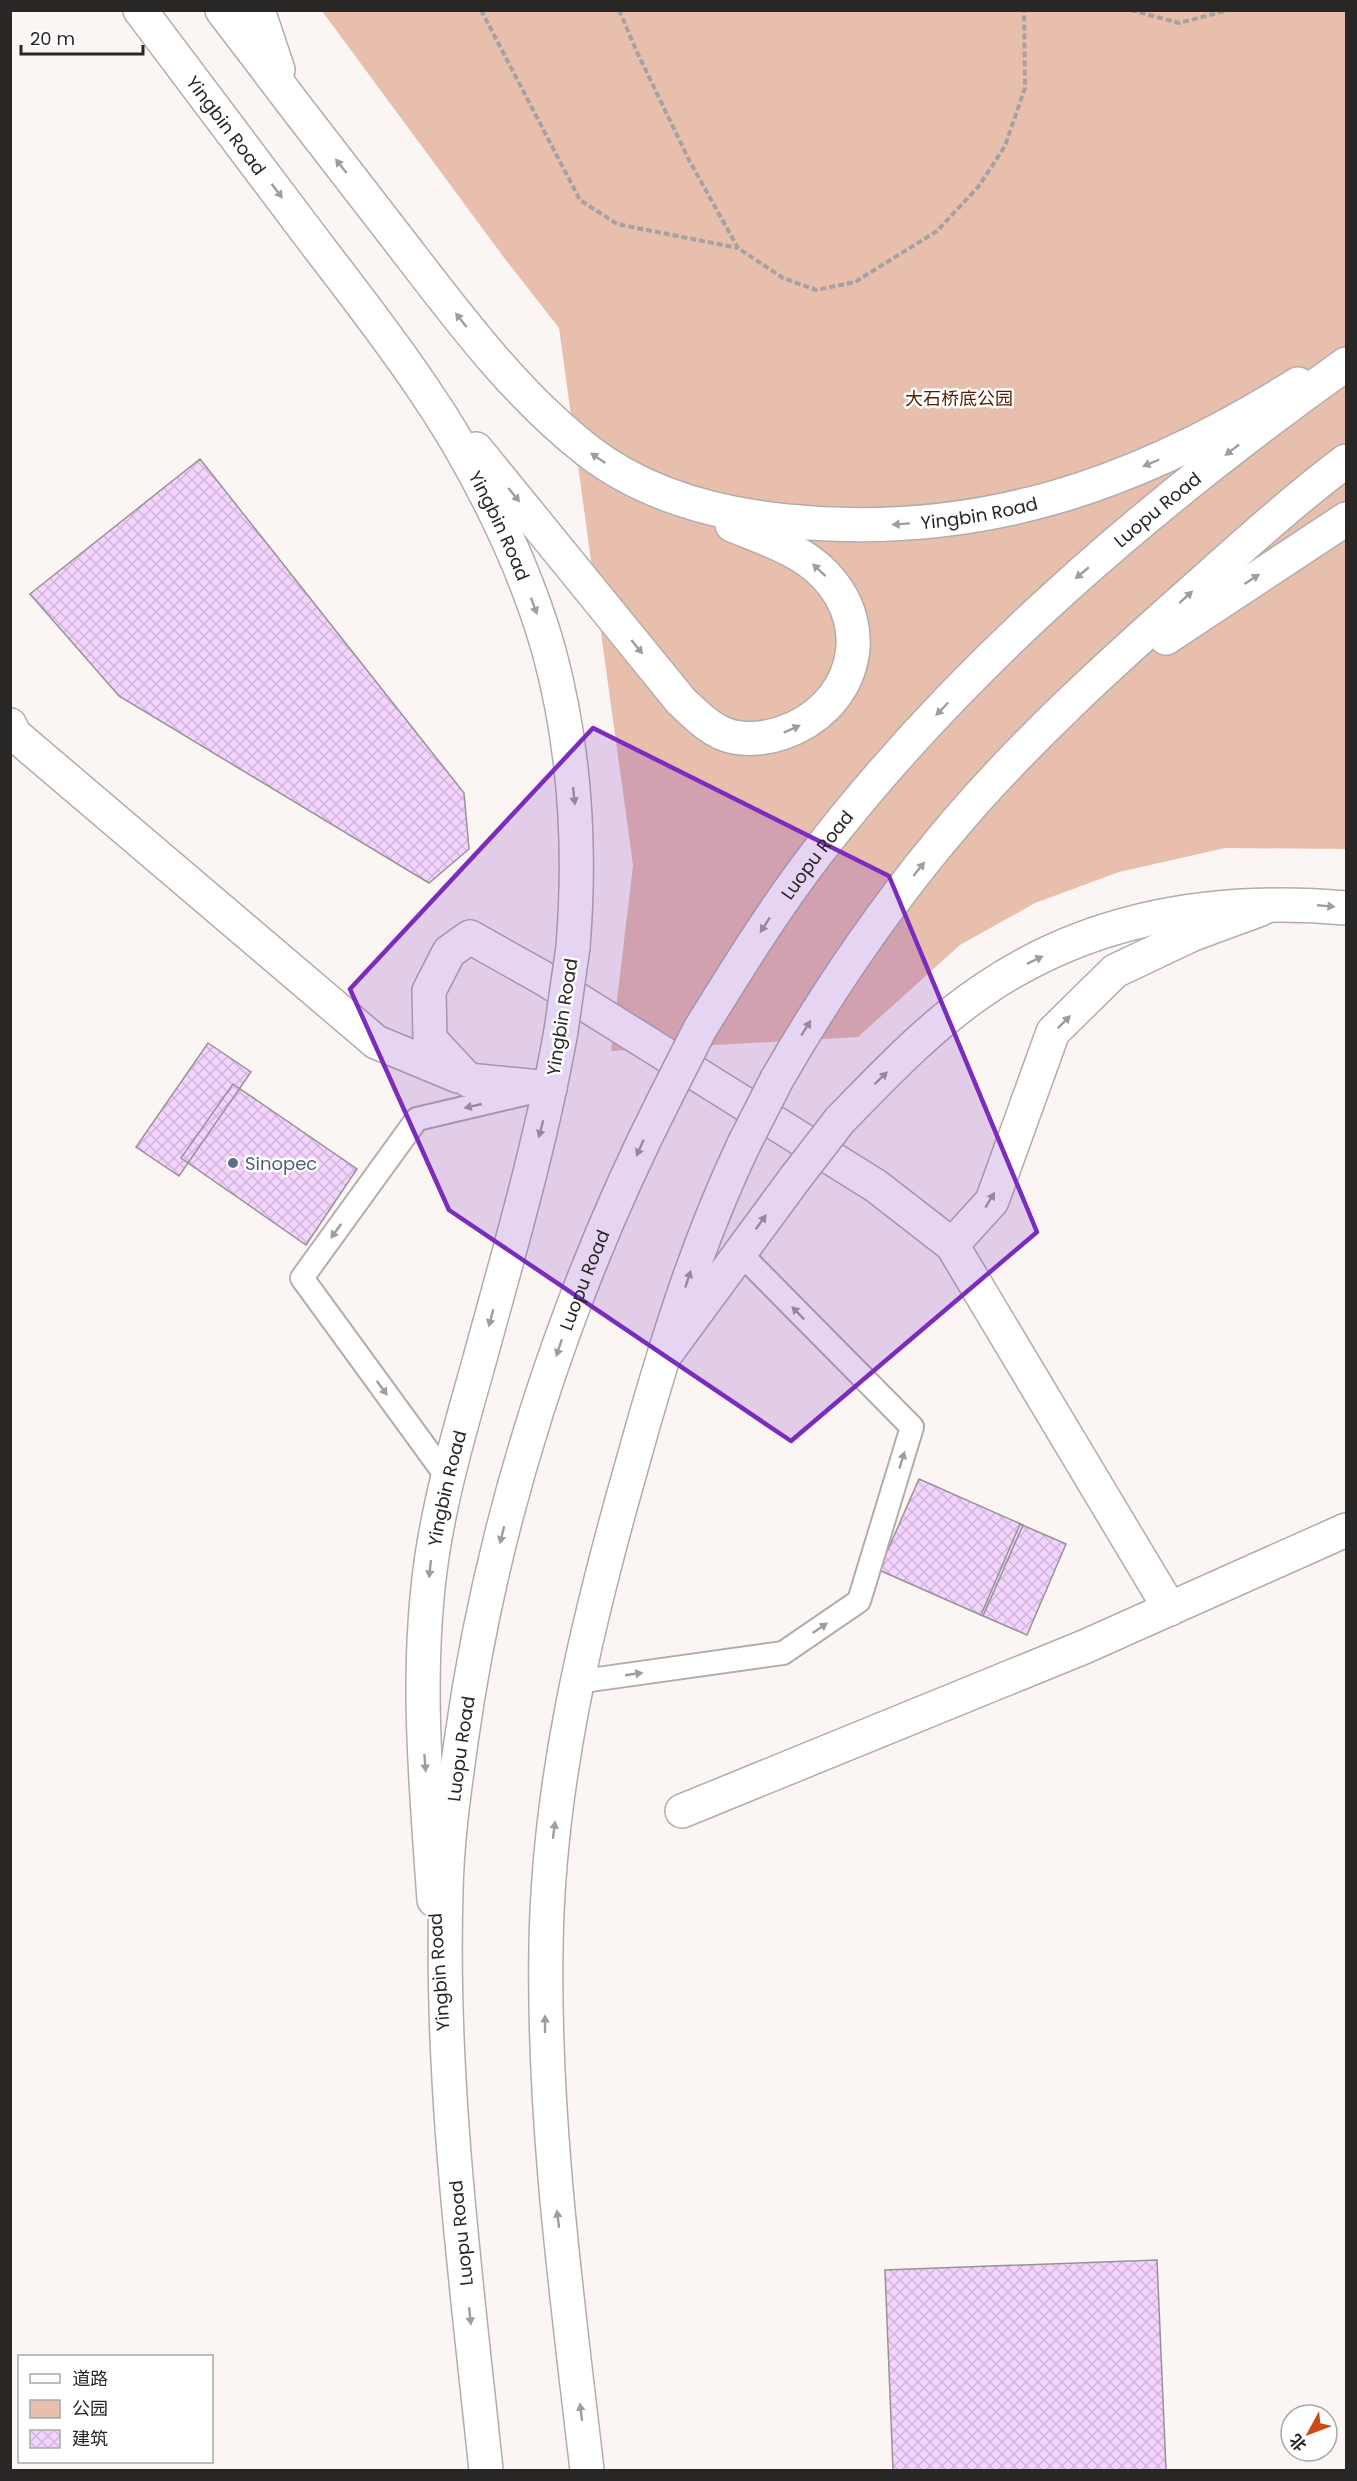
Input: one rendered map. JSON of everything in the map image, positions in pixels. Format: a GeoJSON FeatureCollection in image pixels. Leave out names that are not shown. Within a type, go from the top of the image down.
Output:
{"type":"FeatureCollection","features":[{"type":"Feature","properties":{"kind":"main road","name":"Yingbin Road"},"geometry":{"type":"LineString","coordinates":[[140,10],[398,352],[448,427],[493,511],[534,603],[549,650],[564,712],[575,811],[578,864],[573,947],[561,1031],[550,1088],[522,1204],[447,1477],[433,1548],[425,1615],[422,1729],[451,2133]]}},
{"type":"Feature","properties":{"kind":"main road","name":"Yingbin Road"},"geometry":{"type":"LineString","coordinates":[[222,10],[471,333],[503,370],[544,413],[591,453],[648,487],[684,501],[721,511],[784,521],[883,526],[963,519],[1037,504],[1077,492],[1189,447],[1287,391],[1347,350]]}},
{"type":"Feature","properties":{"kind":"main road"},"geometry":{"type":"LineString","coordinates":[[258,10],[286,95]]}},
{"type":"Feature","properties":{"kind":"main road"},"geometry":{"type":"LineString","coordinates":[[398,352],[681,701],[695,714],[726,735],[756,739],[788,731],[816,715],[838,691],[852,661],[854,645],[850,615],[844,600],[833,584],[800,555],[648,487]]}},
{"type":"Feature","properties":{"kind":"main road","name":"Luopu Road"},"geometry":{"type":"LineString","coordinates":[[486,2470],[451,2133],[445,2042],[446,1888],[453,1799],[472,1665],[513,1491],[571,1310],[642,1143],[700,1029],[772,915],[816,854],[899,754],[959,691],[1073,580],[1161,506],[1287,407],[1347,364]]}},
{"type":"Feature","properties":{"kind":"main road"},"geometry":{"type":"LineString","coordinates":[[587,2470],[556,2205],[549,2118],[545,2030],[550,1866],[560,1777],[576,1682],[617,1517],[689,1273],[723,1189],[777,1078],[848,964],[901,890],[960,818],[1066,708],[1235,553],[1347,461]]}},
{"type":"Feature","properties":{"kind":"main road"},"geometry":{"type":"LineString","coordinates":[[1066,708],[1215,604],[1347,519]]}},
{"type":"Feature","properties":{"kind":"main road"},"geometry":{"type":"LineString","coordinates":[[10,725],[14,734],[376,1042],[468,1080],[550,1088]]}},
{"type":"Feature","properties":{"kind":"main road"},"geometry":{"type":"LineString","coordinates":[[665,1355],[739,1252],[840,1120],[909,1051],[985,989],[1060,947],[1112,928],[1158,916],[1199,909],[1278,903],[1347,908]]}},
{"type":"Feature","properties":{"kind":"main road"},"geometry":{"type":"LineString","coordinates":[[952,1245],[992,1201],[1053,1032],[1115,971],[1193,934],[1278,903]]}},
{"type":"Feature","properties":{"kind":"main road"},"geometry":{"type":"LineString","coordinates":[[468,1080],[430,1039],[429,991],[449,952],[470,937],[543,978],[876,1186],[952,1245],[1170,1609]]}},
{"type":"Feature","properties":{"kind":"main road"},"geometry":{"type":"LineString","coordinates":[[682,1812],[1084,1647],[1347,1530]]}},
{"type":"Feature","properties":{"kind":"lane"},"geometry":{"type":"LineString","coordinates":[[447,1477],[302,1278],[417,1119],[550,1088]]}},
{"type":"Feature","properties":{"kind":"lane"},"geometry":{"type":"LineString","coordinates":[[576,1682],[783,1653],[859,1601],[912,1427],[739,1252]]}},
{"type":"Feature","properties":{"kind":"path"},"geometry":{"type":"LineString","coordinates":[[481,10],[580,200],[617,224],[738,248],[783,278],[816,290],[855,282],[937,231],[979,186],[1005,146],[1025,88],[1024,10]]}},
{"type":"Feature","properties":{"kind":"path"},"geometry":{"type":"LineString","coordinates":[[619,10],[689,160],[738,248]]}},
{"type":"Feature","properties":{"kind":"path"},"geometry":{"type":"LineString","coordinates":[[1131,10],[1179,23],[1229,10]]}},
{"type":"Feature","properties":{"kind":"highlighted area"},"geometry":{"type":"Polygon","coordinates":[[[593,728],[889,876],[1037,1232],[791,1441],[449,1210],[350,989],[593,728]]]}},
{"type":"Feature","properties":{"kind":"green space","name":"大石桥底公园"},"geometry":{"type":"Polygon","coordinates":[[[322,11],[1346,11],[1346,849],[1225,848],[1119,872],[1035,903],[960,945],[858,1037],[611,1051],[633,865],[559,328],[505,259],[322,11]]]}},
{"type":"Feature","properties":{"kind":"building"},"geometry":{"type":"Polygon","coordinates":[[[200,459],[464,793],[469,849],[429,883],[119,696],[30,594],[200,459]]]}},
{"type":"Feature","properties":{"kind":"building"},"geometry":{"type":"Polygon","coordinates":[[[208,1043],[251,1072],[179,1176],[136,1147],[208,1043]]]}},
{"type":"Feature","properties":{"kind":"building"},"geometry":{"type":"Polygon","coordinates":[[[233,1084],[357,1169],[306,1245],[181,1158],[233,1084]]]}},
{"type":"Feature","properties":{"kind":"building"},"geometry":{"type":"Polygon","coordinates":[[[919,1479],[1023,1525],[983,1616],[879,1570],[919,1479]]]}},
{"type":"Feature","properties":{"kind":"building"},"geometry":{"type":"Polygon","coordinates":[[[1020,1524],[1066,1544],[1027,1635],[981,1615],[1020,1524]]]}},
{"type":"Feature","properties":{"kind":"building"},"geometry":{"type":"Polygon","coordinates":[[[1157,2260],[1166,2470],[893,2470],[885,2270],[1157,2260]]]}},
{"type":"Feature","properties":{"kind":"place","name":"Sinopec"},"geometry":{"type":"Point","coordinates":[233,1163]}}]}
